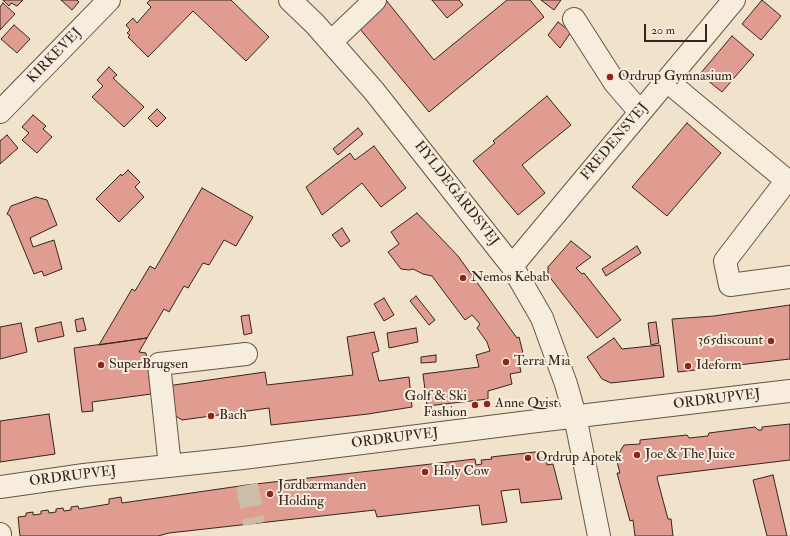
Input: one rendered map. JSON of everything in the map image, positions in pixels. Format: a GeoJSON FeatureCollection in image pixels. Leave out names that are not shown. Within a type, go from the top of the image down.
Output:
{"type":"FeatureCollection","features":[{"type":"Feature","properties":{"kind":"street","name":"KIRKEVEJ"},"geometry":{"type":"LineString","coordinates":[[0,112],[109,0]]}},
{"type":"Feature","properties":{"kind":"street","name":"HYLDEGÅRDSVEJ"},"geometry":{"type":"LineString","coordinates":[[290,0],[315,24],[379,97],[512,266],[542,318],[566,384],[575,416],[599,536]]}},
{"type":"Feature","properties":{"kind":"street"},"geometry":{"type":"LineString","coordinates":[[331,42],[375,0]]}},
{"type":"Feature","properties":{"kind":"street","name":"FREDENSVEJ"},"geometry":{"type":"LineString","coordinates":[[512,266],[734,0]]}},
{"type":"Feature","properties":{"kind":"street"},"geometry":{"type":"LineString","coordinates":[[574,19],[615,83],[640,112]]}},
{"type":"Feature","properties":{"kind":"street"},"geometry":{"type":"LineString","coordinates":[[667,81],[788,181],[725,262],[730,285],[790,277]]}},
{"type":"Feature","properties":{"kind":"street"},"geometry":{"type":"LineString","coordinates":[[170,466],[159,364],[246,354]]}},
{"type":"Feature","properties":{"kind":"street","name":"ORDRUPVEJ"},"geometry":{"type":"LineString","coordinates":[[0,487],[84,475],[251,457],[575,416],[790,391]]}},
{"type":"Feature","properties":{"kind":"building"},"geometry":{"type":"Polygon","coordinates":[[[3,0],[23,0],[17,6],[11,3],[9,6],[3,0]]]}},
{"type":"Feature","properties":{"kind":"building"},"geometry":{"type":"Polygon","coordinates":[[[61,0],[77,0],[79,2],[72,10],[61,0]]]}},
{"type":"Feature","properties":{"kind":"building"},"geometry":{"type":"Polygon","coordinates":[[[150,0],[231,0],[269,37],[246,61],[193,11],[148,57],[128,37],[130,35],[127,33],[130,30],[126,25],[133,18],[137,23],[151,7],[147,3],[150,0]]]}},
{"type":"Feature","properties":{"kind":"building"},"geometry":{"type":"Polygon","coordinates":[[[383,0],[386,0],[434,60],[507,0],[530,0],[544,17],[429,112],[355,23],[383,0]]]}},
{"type":"Feature","properties":{"kind":"building"},"geometry":{"type":"Polygon","coordinates":[[[432,0],[459,0],[463,5],[447,18],[432,0]]]}},
{"type":"Feature","properties":{"kind":"building"},"geometry":{"type":"Polygon","coordinates":[[[541,0],[561,0],[554,10],[541,0]]]}},
{"type":"Feature","properties":{"kind":"building"},"geometry":{"type":"Polygon","coordinates":[[[762,0],[781,16],[761,40],[742,24],[762,0]]]}},
{"type":"Feature","properties":{"kind":"building"},"geometry":{"type":"Polygon","coordinates":[[[3,3],[15,14],[0,30],[0,7],[3,3]]]}},
{"type":"Feature","properties":{"kind":"building"},"geometry":{"type":"Polygon","coordinates":[[[558,22],[571,32],[560,48],[548,35],[558,22]]]}},
{"type":"Feature","properties":{"kind":"building"},"geometry":{"type":"Polygon","coordinates":[[[14,25],[30,39],[17,53],[1,39],[14,25]]]}},
{"type":"Feature","properties":{"kind":"building"},"geometry":{"type":"Polygon","coordinates":[[[732,36],[754,55],[722,92],[700,74],[732,36]]]}},
{"type":"Feature","properties":{"kind":"building"},"geometry":{"type":"Polygon","coordinates":[[[109,67],[117,75],[113,78],[144,107],[124,127],[92,97],[103,86],[97,80],[109,67]]]}},
{"type":"Feature","properties":{"kind":"building"},"geometry":{"type":"Polygon","coordinates":[[[547,96],[571,125],[522,165],[545,193],[518,215],[473,161],[495,143],[493,141],[547,96]]]}},
{"type":"Feature","properties":{"kind":"building"},"geometry":{"type":"Polygon","coordinates":[[[157,109],[166,118],[157,127],[148,118],[157,109]]]}},
{"type":"Feature","properties":{"kind":"building"},"geometry":{"type":"Polygon","coordinates":[[[33,115],[46,126],[43,129],[52,137],[37,153],[22,140],[29,133],[22,127],[33,115]]]}},
{"type":"Feature","properties":{"kind":"building"},"geometry":{"type":"Polygon","coordinates":[[[687,123],[721,153],[667,216],[632,187],[687,123]]]}},
{"type":"Feature","properties":{"kind":"building"},"geometry":{"type":"Polygon","coordinates":[[[358,128],[363,134],[338,155],[333,149],[358,128]]]}},
{"type":"Feature","properties":{"kind":"building"},"geometry":{"type":"Polygon","coordinates":[[[7,135],[18,148],[0,164],[0,141],[7,135]]]}},
{"type":"Feature","properties":{"kind":"building"},"geometry":{"type":"Polygon","coordinates":[[[374,146],[406,188],[381,207],[362,183],[322,215],[306,187],[350,153],[355,160],[374,146]]]}},
{"type":"Feature","properties":{"kind":"building"},"geometry":{"type":"Polygon","coordinates":[[[128,170],[140,182],[135,187],[144,197],[119,222],[96,199],[121,174],[122,176],[128,170]]]}},
{"type":"Feature","properties":{"kind":"building"},"geometry":{"type":"Polygon","coordinates":[[[202,188],[253,217],[236,246],[224,240],[209,265],[203,263],[188,288],[184,286],[169,312],[164,309],[147,338],[99,345],[132,289],[135,291],[150,266],[155,269],[202,188]]]}},
{"type":"Feature","properties":{"kind":"building"},"geometry":{"type":"Polygon","coordinates":[[[36,197],[47,200],[57,225],[30,238],[33,247],[54,240],[62,269],[44,276],[42,271],[34,274],[10,216],[7,214],[11,206],[36,197]]]}},
{"type":"Feature","properties":{"kind":"building"},"geometry":{"type":"Polygon","coordinates":[[[417,213],[458,256],[517,338],[519,337],[524,357],[518,359],[521,372],[510,374],[512,384],[488,391],[488,399],[427,406],[423,374],[479,367],[476,355],[490,351],[487,342],[477,328],[480,324],[472,315],[465,320],[432,276],[423,274],[413,269],[401,269],[388,252],[399,244],[391,232],[417,213]]]}},
{"type":"Feature","properties":{"kind":"building"},"geometry":{"type":"Polygon","coordinates":[[[342,228],[350,241],[341,247],[332,235],[342,228]]]}},
{"type":"Feature","properties":{"kind":"building"},"geometry":{"type":"Polygon","coordinates":[[[571,241],[591,257],[576,268],[582,274],[584,273],[621,320],[597,338],[548,275],[548,267],[571,241]]]}},
{"type":"Feature","properties":{"kind":"building"},"geometry":{"type":"Polygon","coordinates":[[[637,246],[641,253],[606,276],[602,269],[637,246]]]}},
{"type":"Feature","properties":{"kind":"building"},"geometry":{"type":"Polygon","coordinates":[[[416,296],[435,320],[429,325],[410,301],[416,296]]]}},
{"type":"Feature","properties":{"kind":"building"},"geometry":{"type":"Polygon","coordinates":[[[384,298],[394,315],[384,321],[374,304],[384,298]]]}},
{"type":"Feature","properties":{"kind":"building"},"geometry":{"type":"Polygon","coordinates":[[[790,305],[790,359],[678,372],[672,319],[714,316],[790,305]]]}},
{"type":"Feature","properties":{"kind":"building"},"geometry":{"type":"Polygon","coordinates":[[[249,315],[252,333],[244,335],[241,316],[249,315]]]}},
{"type":"Feature","properties":{"kind":"building"},"geometry":{"type":"Polygon","coordinates":[[[83,318],[86,330],[77,332],[75,320],[83,318]]]}},
{"type":"Feature","properties":{"kind":"building"},"geometry":{"type":"Polygon","coordinates":[[[61,322],[64,336],[38,342],[35,328],[61,322]]]}},
{"type":"Feature","properties":{"kind":"building"},"geometry":{"type":"Polygon","coordinates":[[[656,322],[659,343],[651,345],[648,323],[656,322]]]}},
{"type":"Feature","properties":{"kind":"building"},"geometry":{"type":"Polygon","coordinates":[[[21,323],[27,352],[0,359],[0,327],[21,323]]]}},
{"type":"Feature","properties":{"kind":"building"},"geometry":{"type":"Polygon","coordinates":[[[416,328],[418,342],[389,348],[387,333],[416,328]]]}},
{"type":"Feature","properties":{"kind":"building"},"geometry":{"type":"Polygon","coordinates":[[[374,332],[379,351],[372,353],[379,381],[409,377],[412,407],[368,414],[271,425],[269,408],[182,420],[171,413],[167,386],[265,372],[267,385],[353,375],[347,337],[374,332]]]}},
{"type":"Feature","properties":{"kind":"building"},"geometry":{"type":"Polygon","coordinates":[[[147,338],[139,352],[146,353],[151,394],[92,402],[93,411],[82,412],[74,348],[147,338]]]}},
{"type":"Feature","properties":{"kind":"building"},"geometry":{"type":"Polygon","coordinates":[[[614,338],[622,349],[660,345],[664,377],[611,383],[602,379],[587,357],[614,338]]]}},
{"type":"Feature","properties":{"kind":"building"},"geometry":{"type":"Polygon","coordinates":[[[436,355],[436,362],[421,363],[421,357],[436,355]]]}},
{"type":"Feature","properties":{"kind":"building"},"geometry":{"type":"Polygon","coordinates":[[[49,414],[55,454],[0,462],[0,421],[49,414]]]}},
{"type":"Feature","properties":{"kind":"building"},"geometry":{"type":"Polygon","coordinates":[[[790,424],[790,460],[658,476],[657,478],[668,519],[671,519],[673,536],[635,536],[633,520],[630,521],[617,473],[620,473],[616,458],[624,445],[640,444],[640,440],[687,435],[689,438],[708,436],[709,433],[755,427],[758,430],[762,430],[762,427],[790,424]]]}},
{"type":"Feature","properties":{"kind":"building"},"geometry":{"type":"Polygon","coordinates":[[[535,452],[536,455],[547,461],[547,465],[553,464],[562,499],[521,503],[519,489],[501,491],[507,522],[482,525],[479,505],[377,517],[375,510],[169,533],[158,536],[20,536],[18,517],[26,516],[26,513],[33,512],[33,515],[41,514],[41,511],[48,510],[49,513],[56,512],[56,509],[63,508],[64,511],[71,510],[71,507],[78,506],[79,509],[109,504],[109,499],[121,497],[122,503],[247,485],[475,459],[476,465],[482,464],[481,460],[492,459],[491,457],[535,452]]]}},
{"type":"Feature","properties":{"kind":"building"},"geometry":{"type":"Polygon","coordinates":[[[773,475],[787,536],[767,536],[753,480],[773,475]]]}},
{"type":"Feature","properties":{"kind":"tunnel"},"geometry":{"type":"LineString","coordinates":[[247,485],[254,524]]}},
{"type":"Feature","properties":{"kind":"place","name":"Ordrup Gymnasium"},"geometry":{"type":"Point","coordinates":[610,77]}},
{"type":"Feature","properties":{"kind":"place","name":"Nemos Kebab"},"geometry":{"type":"Point","coordinates":[463,278]}},
{"type":"Feature","properties":{"kind":"place","name":"365discount"},"geometry":{"type":"Point","coordinates":[771,341]}},
{"type":"Feature","properties":{"kind":"place","name":"Terra Mia"},"geometry":{"type":"Point","coordinates":[506,362]}},
{"type":"Feature","properties":{"kind":"place","name":"SuperBrugsen"},"geometry":{"type":"Point","coordinates":[101,365]}},
{"type":"Feature","properties":{"kind":"place","name":"Ideform"},"geometry":{"type":"Point","coordinates":[688,366]}},
{"type":"Feature","properties":{"kind":"place","name":"Anne Qvist"},"geometry":{"type":"Point","coordinates":[487,404]}},
{"type":"Feature","properties":{"kind":"place","name":"Golf & Ski Fashion"},"geometry":{"type":"Point","coordinates":[475,405]}},
{"type":"Feature","properties":{"kind":"place","name":"Bach"},"geometry":{"type":"Point","coordinates":[211,416]}},
{"type":"Feature","properties":{"kind":"place","name":"Joe & The Juice"},"geometry":{"type":"Point","coordinates":[637,455]}},
{"type":"Feature","properties":{"kind":"place","name":"Ordrup Apotek"},"geometry":{"type":"Point","coordinates":[528,458]}},
{"type":"Feature","properties":{"kind":"place","name":"Holy Cow"},"geometry":{"type":"Point","coordinates":[425,472]}},
{"type":"Feature","properties":{"kind":"place","name":"Jordbærmanden Holding"},"geometry":{"type":"Point","coordinates":[270,494]}}]}
